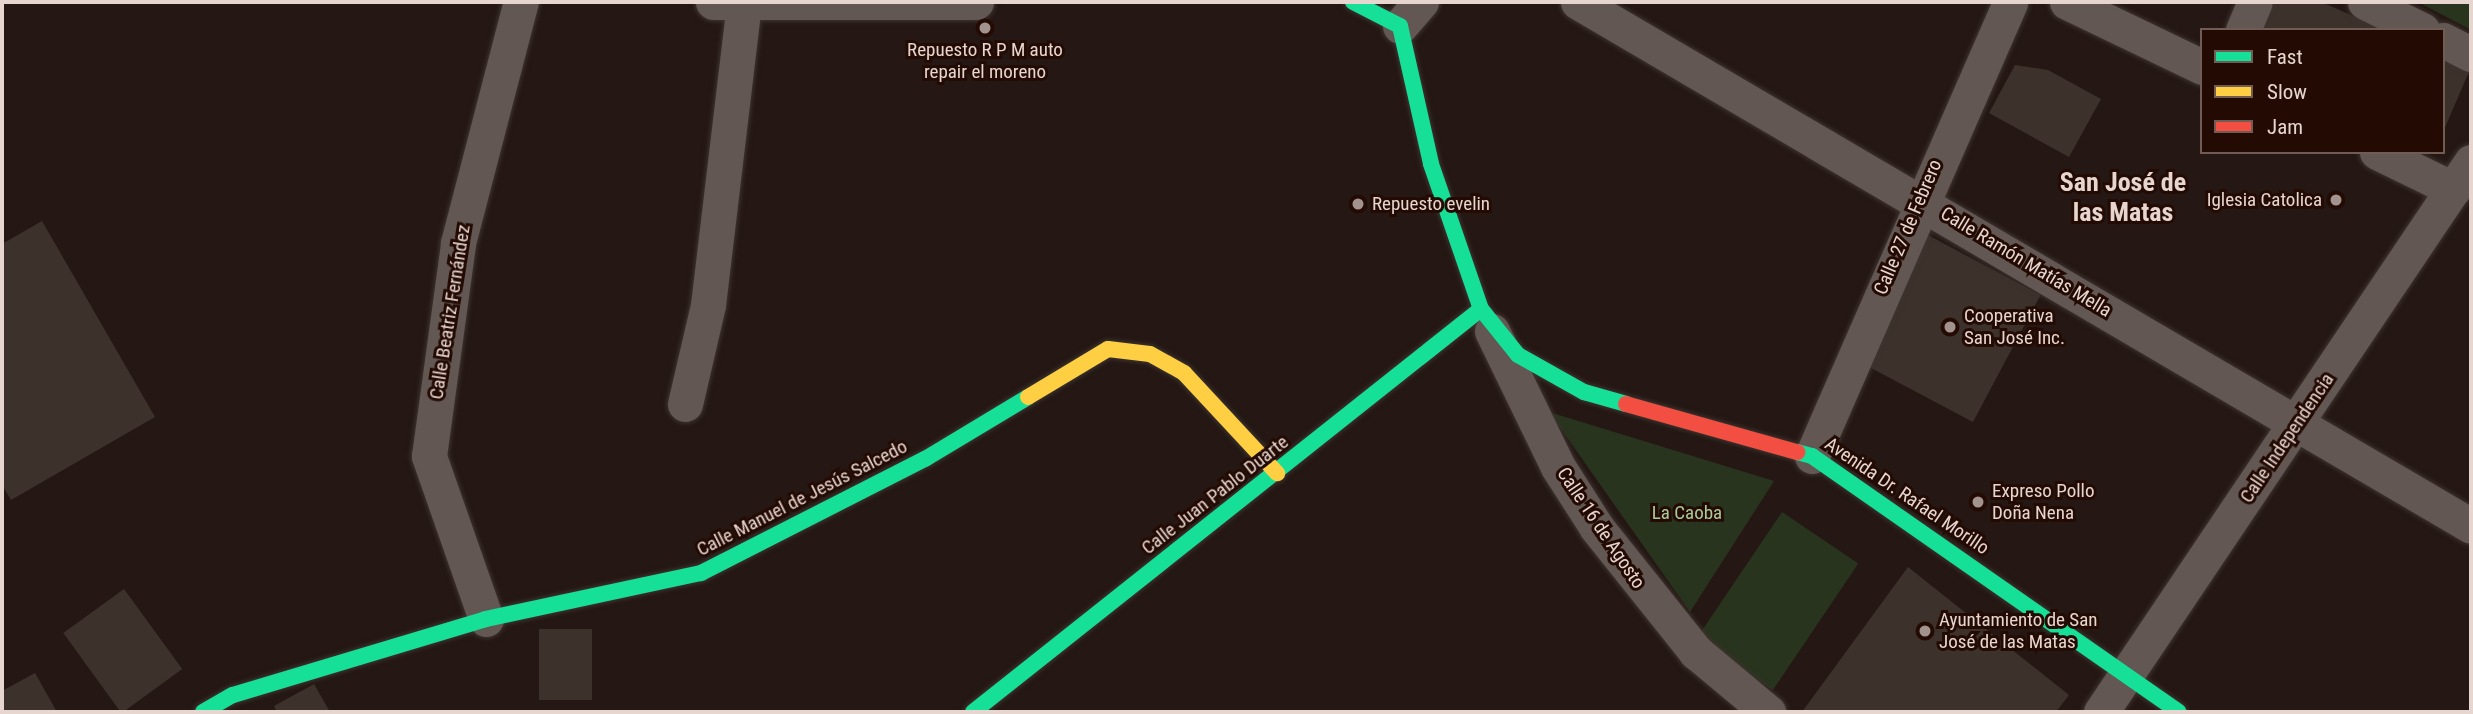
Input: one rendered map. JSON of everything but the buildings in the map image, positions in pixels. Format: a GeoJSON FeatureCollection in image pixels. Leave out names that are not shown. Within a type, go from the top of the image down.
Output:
{"type":"FeatureCollection","features":[{"type":"Feature","properties":{"kind":"street","name":"Calle Beatriz Fernández"},"geometry":{"type":"LineString","coordinates":[[486,619],[429,456],[458,243],[521,2]]}},
{"type":"Feature","properties":{"kind":"street"},"geometry":{"type":"LineString","coordinates":[[685,404],[708,305],[728,3],[976,2]]}},
{"type":"Feature","properties":{"kind":"street"},"geometry":{"type":"LineString","coordinates":[[1353,2],[1411,14]]}},
{"type":"Feature","properties":{"kind":"street","name":"Calle Ramón Matías Mella"},"geometry":{"type":"LineString","coordinates":[[1578,2],[1919,199],[2471,526]]}},
{"type":"Feature","properties":{"kind":"street","name":"Calle 27 de Febrero"},"geometry":{"type":"LineString","coordinates":[[1812,456],[1919,199],[2010,2]]}},
{"type":"Feature","properties":{"kind":"street"},"geometry":{"type":"LineString","coordinates":[[2067,2],[2200,67]]}},
{"type":"Feature","properties":{"kind":"street"},"geometry":{"type":"LineString","coordinates":[[2244,28],[2255,2]]}},
{"type":"Feature","properties":{"kind":"street"},"geometry":{"type":"LineString","coordinates":[[2365,2],[2417,28]]}},
{"type":"Feature","properties":{"kind":"street","name":"Avenida Dr. Rafael Morillo"},"geometry":{"type":"LineString","coordinates":[[1411,14],[1431,163],[1481,309],[1518,355],[1547,376],[1812,456],[2128,673],[2179,712]]}},
{"type":"Feature","properties":{"kind":"street"},"geometry":{"type":"LineString","coordinates":[[2445,41],[2471,54]]}},
{"type":"Feature","properties":{"kind":"street"},"geometry":{"type":"LineString","coordinates":[[2383,154],[2462,176]]}},
{"type":"Feature","properties":{"kind":"street","name":"Calle Independencia"},"geometry":{"type":"LineString","coordinates":[[2102,712],[2462,176]]}},
{"type":"Feature","properties":{"kind":"street","name":"Calle Juan Pablo Duarte"},"geometry":{"type":"LineString","coordinates":[[973,712],[1481,309]]}},
{"type":"Feature","properties":{"kind":"street","name":"Calle 16 de Agosto"},"geometry":{"type":"LineString","coordinates":[[1481,309],[1558,467],[1597,528],[1696,652],[1768,712]]}},
{"type":"Feature","properties":{"kind":"street","name":"Calle Manuel de Jesús Salcedo"},"geometry":{"type":"LineString","coordinates":[[203,712],[233,695],[486,619],[701,573],[925,459],[1108,349],[1150,354],[1184,373],[1277,473]]}},
{"type":"Feature","properties":{"kind":"green space"},"geometry":{"type":"Polygon","coordinates":[[[2418,2],[2471,2],[2471,30],[2418,2]]]}},
{"type":"Feature","properties":{"kind":"green space","name":"La Caoba"},"geometry":{"type":"Polygon","coordinates":[[[1549,412],[1774,481],[1690,612],[1549,412]]]}},
{"type":"Feature","properties":{"kind":"green space"},"geometry":{"type":"Polygon","coordinates":[[[1782,512],[1858,563],[1773,690],[1696,639],[1782,512]]]}},
{"type":"Feature","properties":{"kind":"traffic: fast"},"geometry":{"type":"LineString","coordinates":[[1353,2],[1400,26],[1431,164],[1481,309],[1518,355],[1584,392],[1626,404]]}},
{"type":"Feature","properties":{"kind":"traffic: fast"},"geometry":{"type":"LineString","coordinates":[[973,712],[1481,309]]}},
{"type":"Feature","properties":{"kind":"traffic: fast"},"geometry":{"type":"LineString","coordinates":[[203,712],[233,695],[486,619],[701,573],[925,459],[1028,397]]}},
{"type":"Feature","properties":{"kind":"traffic: fast"},"geometry":{"type":"LineString","coordinates":[[1797,452],[1812,456],[2179,712]]}},
{"type":"Feature","properties":{"kind":"traffic: slow"},"geometry":{"type":"LineString","coordinates":[[1028,397],[1108,349],[1150,354],[1184,373],[1277,473]]}},
{"type":"Feature","properties":{"kind":"traffic: jam"},"geometry":{"type":"LineString","coordinates":[[1626,404],[1797,452]]}},
{"type":"Feature","properties":{"kind":"place","name":"Repuesto R P M auto repair el moreno"},"geometry":{"type":"Point","coordinates":[985,28]}},
{"type":"Feature","properties":{"kind":"place","name":"Iglesia Catolica"},"geometry":{"type":"Point","coordinates":[2336,200]}},
{"type":"Feature","properties":{"kind":"place","name":"Repuesto evelin"},"geometry":{"type":"Point","coordinates":[1358,204]}},
{"type":"Feature","properties":{"kind":"place","name":"Cooperativa San José Inc."},"geometry":{"type":"Point","coordinates":[1950,327]}},
{"type":"Feature","properties":{"kind":"place","name":"Expreso Pollo Doña Nena"},"geometry":{"type":"Point","coordinates":[1978,502]}},
{"type":"Feature","properties":{"kind":"place","name":"Ayuntamiento de San José de las Matas"},"geometry":{"type":"Point","coordinates":[1925,631]}},
{"type":"Feature","properties":{"kind":"district","name":"San José de las Matas"},"geometry":{"type":"Point","coordinates":[2123,198]}}]}
